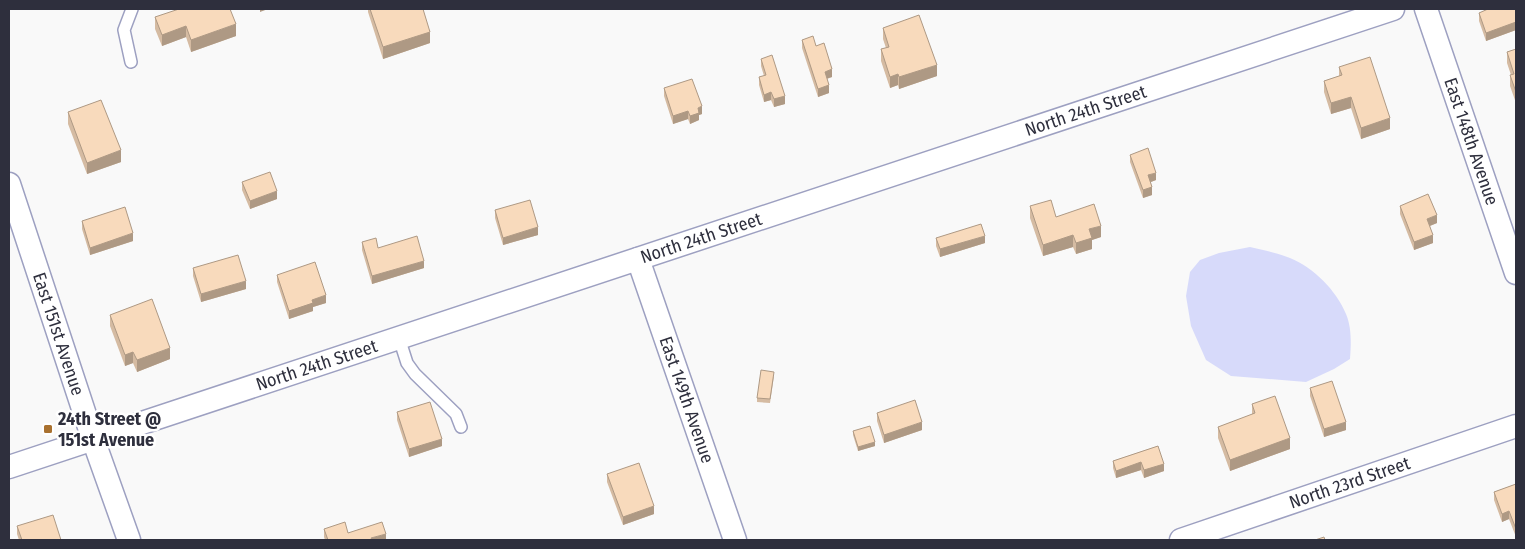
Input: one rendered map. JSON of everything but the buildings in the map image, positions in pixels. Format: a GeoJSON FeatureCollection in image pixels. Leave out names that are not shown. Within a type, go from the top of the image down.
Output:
{"type":"FeatureCollection","features":[{"type":"Feature","properties":{"kind":"street","name":"North 24th Street"},"geometry":{"type":"LineString","coordinates":[[9,467],[1393,9]]}},
{"type":"Feature","properties":{"kind":"street","name":"East 148th Avenue"},"geometry":{"type":"LineString","coordinates":[[1426,9],[1516,273]]}},
{"type":"Feature","properties":{"kind":"street","name":"East 151st Avenue"},"geometry":{"type":"LineString","coordinates":[[9,184],[93,439],[129,540]]}},
{"type":"Feature","properties":{"kind":"street","name":"East 149th Avenue"},"geometry":{"type":"LineString","coordinates":[[638,259],[735,540]]}},
{"type":"Feature","properties":{"kind":"street","name":"North 23rd Street"},"geometry":{"type":"LineString","coordinates":[[1182,540],[1516,426]]}},
{"type":"Feature","properties":{"kind":"lane"},"geometry":{"type":"LineString","coordinates":[[131,62],[124,30],[132,9]]}},
{"type":"Feature","properties":{"kind":"lane"},"geometry":{"type":"LineString","coordinates":[[399,338],[407,363],[415,374],[456,414],[461,427]]}},
{"type":"Feature","properties":{"kind":"shaded area"},"geometry":{"type":"Polygon","coordinates":[[[1250,247],[1299,262],[1316,274],[1330,288],[1342,305],[1348,319],[1351,336],[1350,359],[1306,382],[1231,376],[1206,360],[1191,326],[1186,296],[1190,272],[1200,260],[1219,253],[1250,247]]]}},
{"type":"Feature","properties":{"kind":"place","name":"24th Street @ 151st Avenue"},"geometry":{"type":"Point","coordinates":[48,429]}}]}
